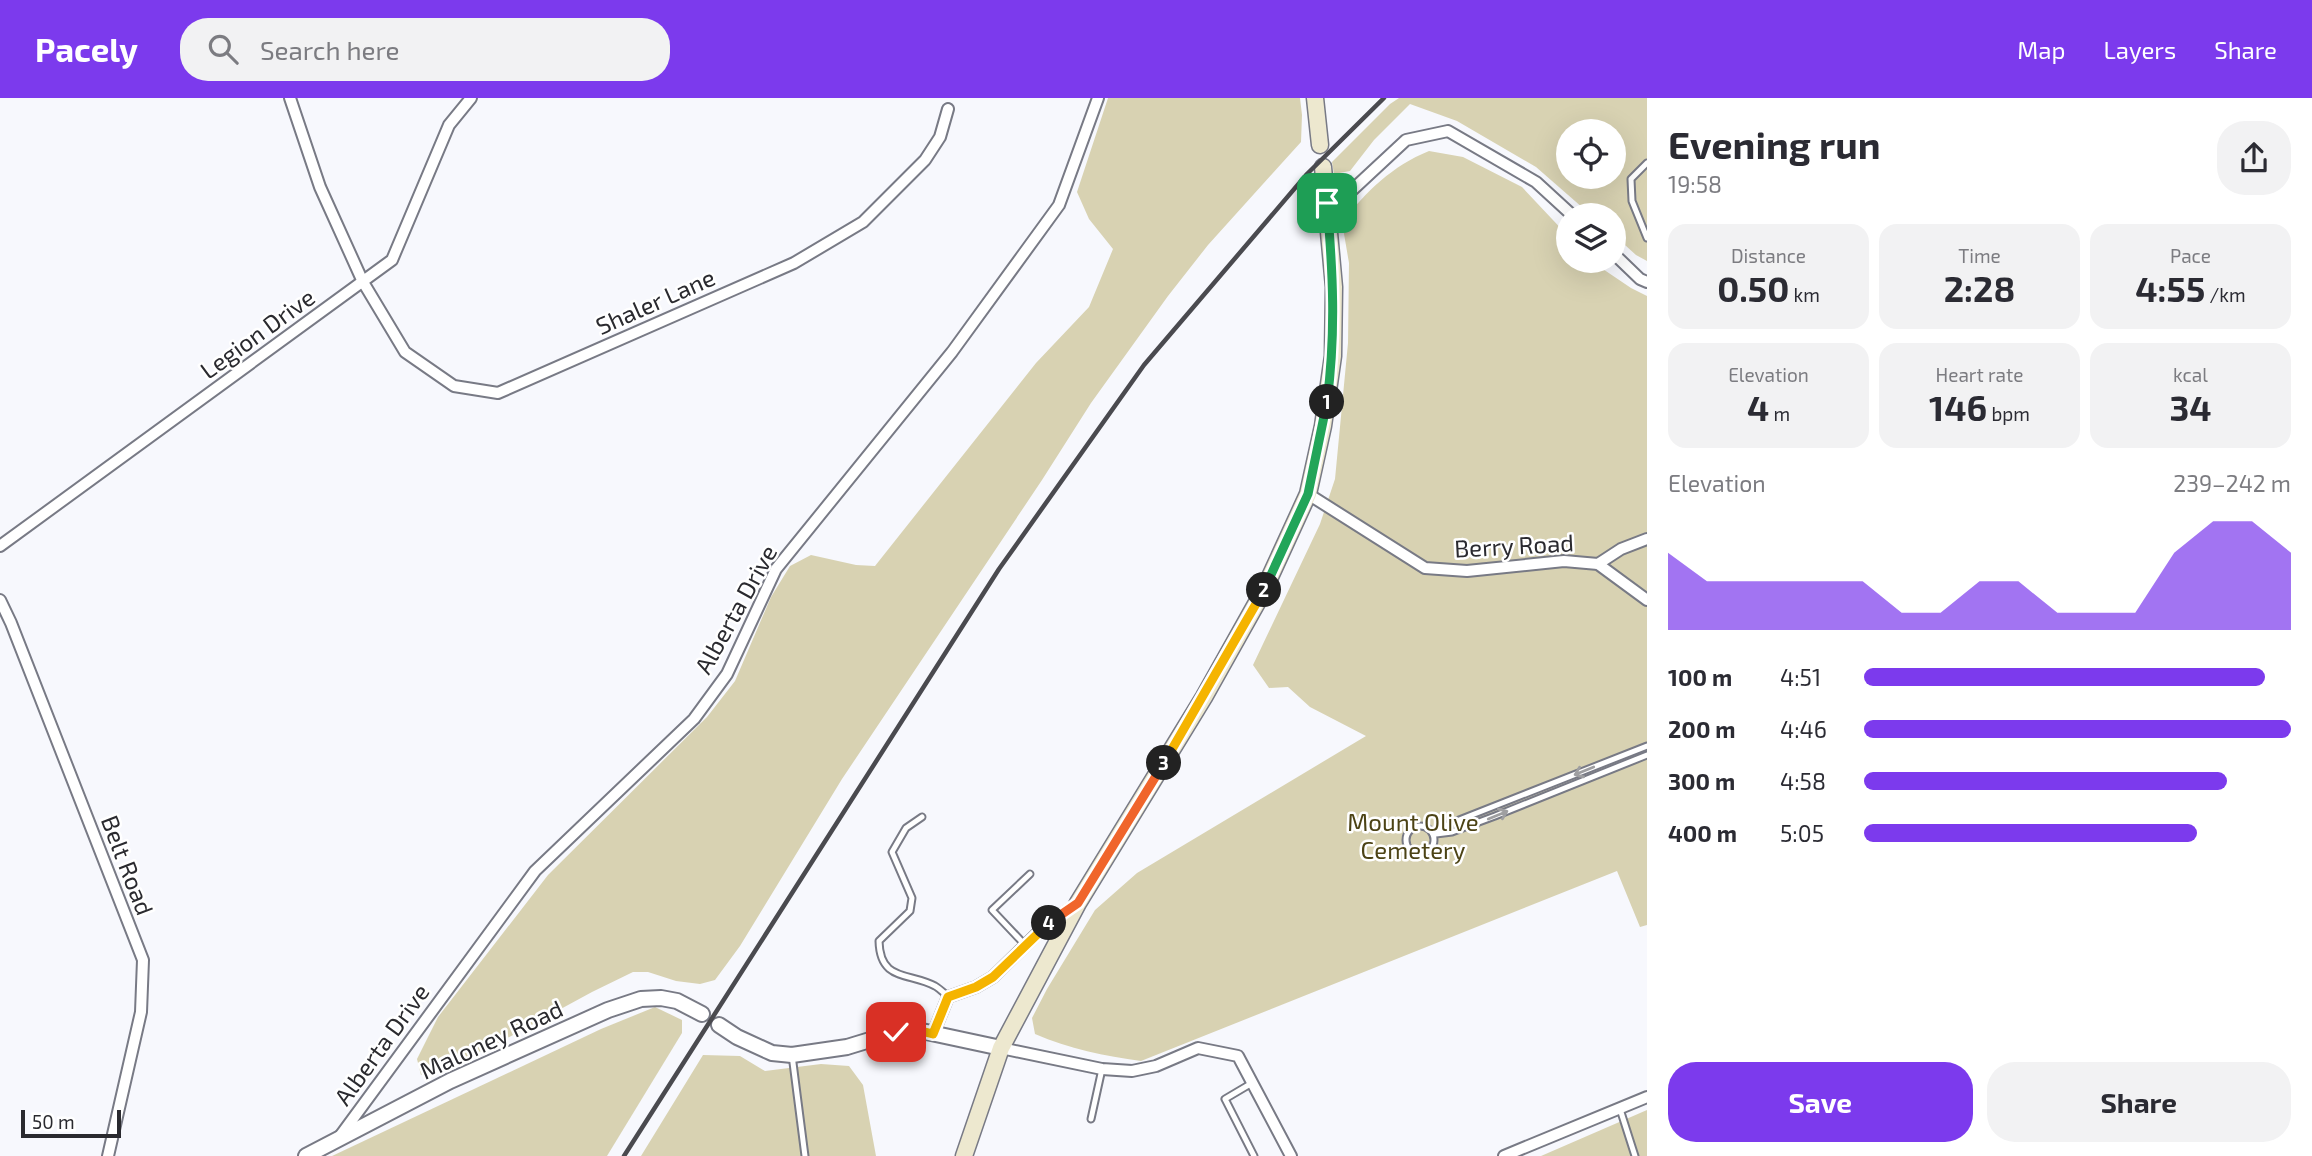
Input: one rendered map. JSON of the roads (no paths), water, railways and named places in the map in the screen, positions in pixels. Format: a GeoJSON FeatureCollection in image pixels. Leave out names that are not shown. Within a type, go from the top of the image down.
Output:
{"type":"FeatureCollection","features":[{"type":"Feature","properties":{"kind":"main road"},"geometry":{"type":"LineString","coordinates":[[1315,98],[1320,145]]}},
{"type":"Feature","properties":{"kind":"main road"},"geometry":{"type":"LineString","coordinates":[[964,1156],[1001,1048],[1078,903],[1204,697],[1258,602],[1291,536],[1308,494],[1323,426],[1333,356],[1334,287],[1323,167]]}},
{"type":"Feature","properties":{"kind":"street","name":"Shaler Lane"},"geometry":{"type":"LineString","coordinates":[[290,98],[320,187],[363,282],[405,352],[454,386],[498,393],[794,263],[863,222],[925,160],[940,137],[948,109]]}},
{"type":"Feature","properties":{"kind":"street","name":"Legion Drive"},"geometry":{"type":"LineString","coordinates":[[0,546],[392,260],[449,125],[471,98]]}},
{"type":"Feature","properties":{"kind":"street","name":"Alberta Drive"},"geometry":{"type":"LineString","coordinates":[[336,1141],[535,871],[694,719],[727,674],[776,569],[952,352],[1059,205],[1098,98]]}},
{"type":"Feature","properties":{"kind":"street"},"geometry":{"type":"LineString","coordinates":[[1327,203],[1349,193],[1406,140],[1448,131],[1536,181],[1559,203]]}},
{"type":"Feature","properties":{"kind":"street"},"geometry":{"type":"LineString","coordinates":[[1626,266],[1647,282]]}},
{"type":"Feature","properties":{"kind":"street","name":"Berry Road"},"geometry":{"type":"LineString","coordinates":[[1308,494],[1425,568],[1467,571],[1564,561],[1598,564],[1647,600]]}},
{"type":"Feature","properties":{"kind":"street"},"geometry":{"type":"LineString","coordinates":[[1598,564],[1620,549],[1647,539]]}},
{"type":"Feature","properties":{"kind":"street","name":"Belt Road"},"geometry":{"type":"LineString","coordinates":[[0,600],[143,960],[141,1012],[108,1156]]}},
{"type":"Feature","properties":{"kind":"street"},"geometry":{"type":"LineString","coordinates":[[933,1034],[949,997],[993,977],[1046,925],[1078,903]]}},
{"type":"Feature","properties":{"kind":"street","name":"Maloney Road"},"geometry":{"type":"LineString","coordinates":[[306,1156],[450,1081],[608,1010],[641,999],[677,1001],[702,1014]]}},
{"type":"Feature","properties":{"kind":"street"},"geometry":{"type":"LineString","coordinates":[[719,1025],[737,1037],[772,1053],[792,1055],[847,1047],[896,1032],[917,1030],[1102,1069],[1132,1071],[1156,1066],[1198,1048],[1238,1056],[1290,1156]]}},
{"type":"Feature","properties":{"kind":"street"},"geometry":{"type":"LineString","coordinates":[[1504,1156],[1647,1097]]}},
{"type":"Feature","properties":{"kind":"lane"},"geometry":{"type":"LineString","coordinates":[[1647,163],[1631,179],[1632,201],[1647,239]]}},
{"type":"Feature","properties":{"kind":"lane"},"geometry":{"type":"LineString","coordinates":[[1433,834],[1449,824],[1647,746]]}},
{"type":"Feature","properties":{"kind":"lane"},"geometry":{"type":"LineString","coordinates":[[1433,834],[1434,843],[1424,853],[1415,853],[1408,847],[1407,834],[1414,827],[1423,826],[1433,834],[1452,832],[1647,755]]}},
{"type":"Feature","properties":{"kind":"lane"},"geometry":{"type":"LineString","coordinates":[[922,817],[906,828],[892,852],[912,898],[909,911],[879,941],[879,952],[886,967],[894,974],[936,986],[949,997]]}},
{"type":"Feature","properties":{"kind":"lane"},"geometry":{"type":"LineString","coordinates":[[1026,946],[992,910],[1030,874]]}},
{"type":"Feature","properties":{"kind":"lane"},"geometry":{"type":"LineString","coordinates":[[792,1055],[805,1156]]}},
{"type":"Feature","properties":{"kind":"lane"},"geometry":{"type":"LineString","coordinates":[[1091,1119],[1102,1069]]}},
{"type":"Feature","properties":{"kind":"lane"},"geometry":{"type":"LineString","coordinates":[[1252,1083],[1225,1099],[1254,1156]]}},
{"type":"Feature","properties":{"kind":"lane"},"geometry":{"type":"LineString","coordinates":[[1620,1109],[1635,1156]]}},
{"type":"Feature","properties":{"kind":"railway"},"geometry":{"type":"LineString","coordinates":[[624,1156],[999,569],[1144,365],[1307,174],[1384,98]]}},
{"type":"Feature","properties":{"kind":"park label","name":"Mount Olive Cemetery"},"geometry":{"type":"Point","coordinates":[1413,835]}}]}
